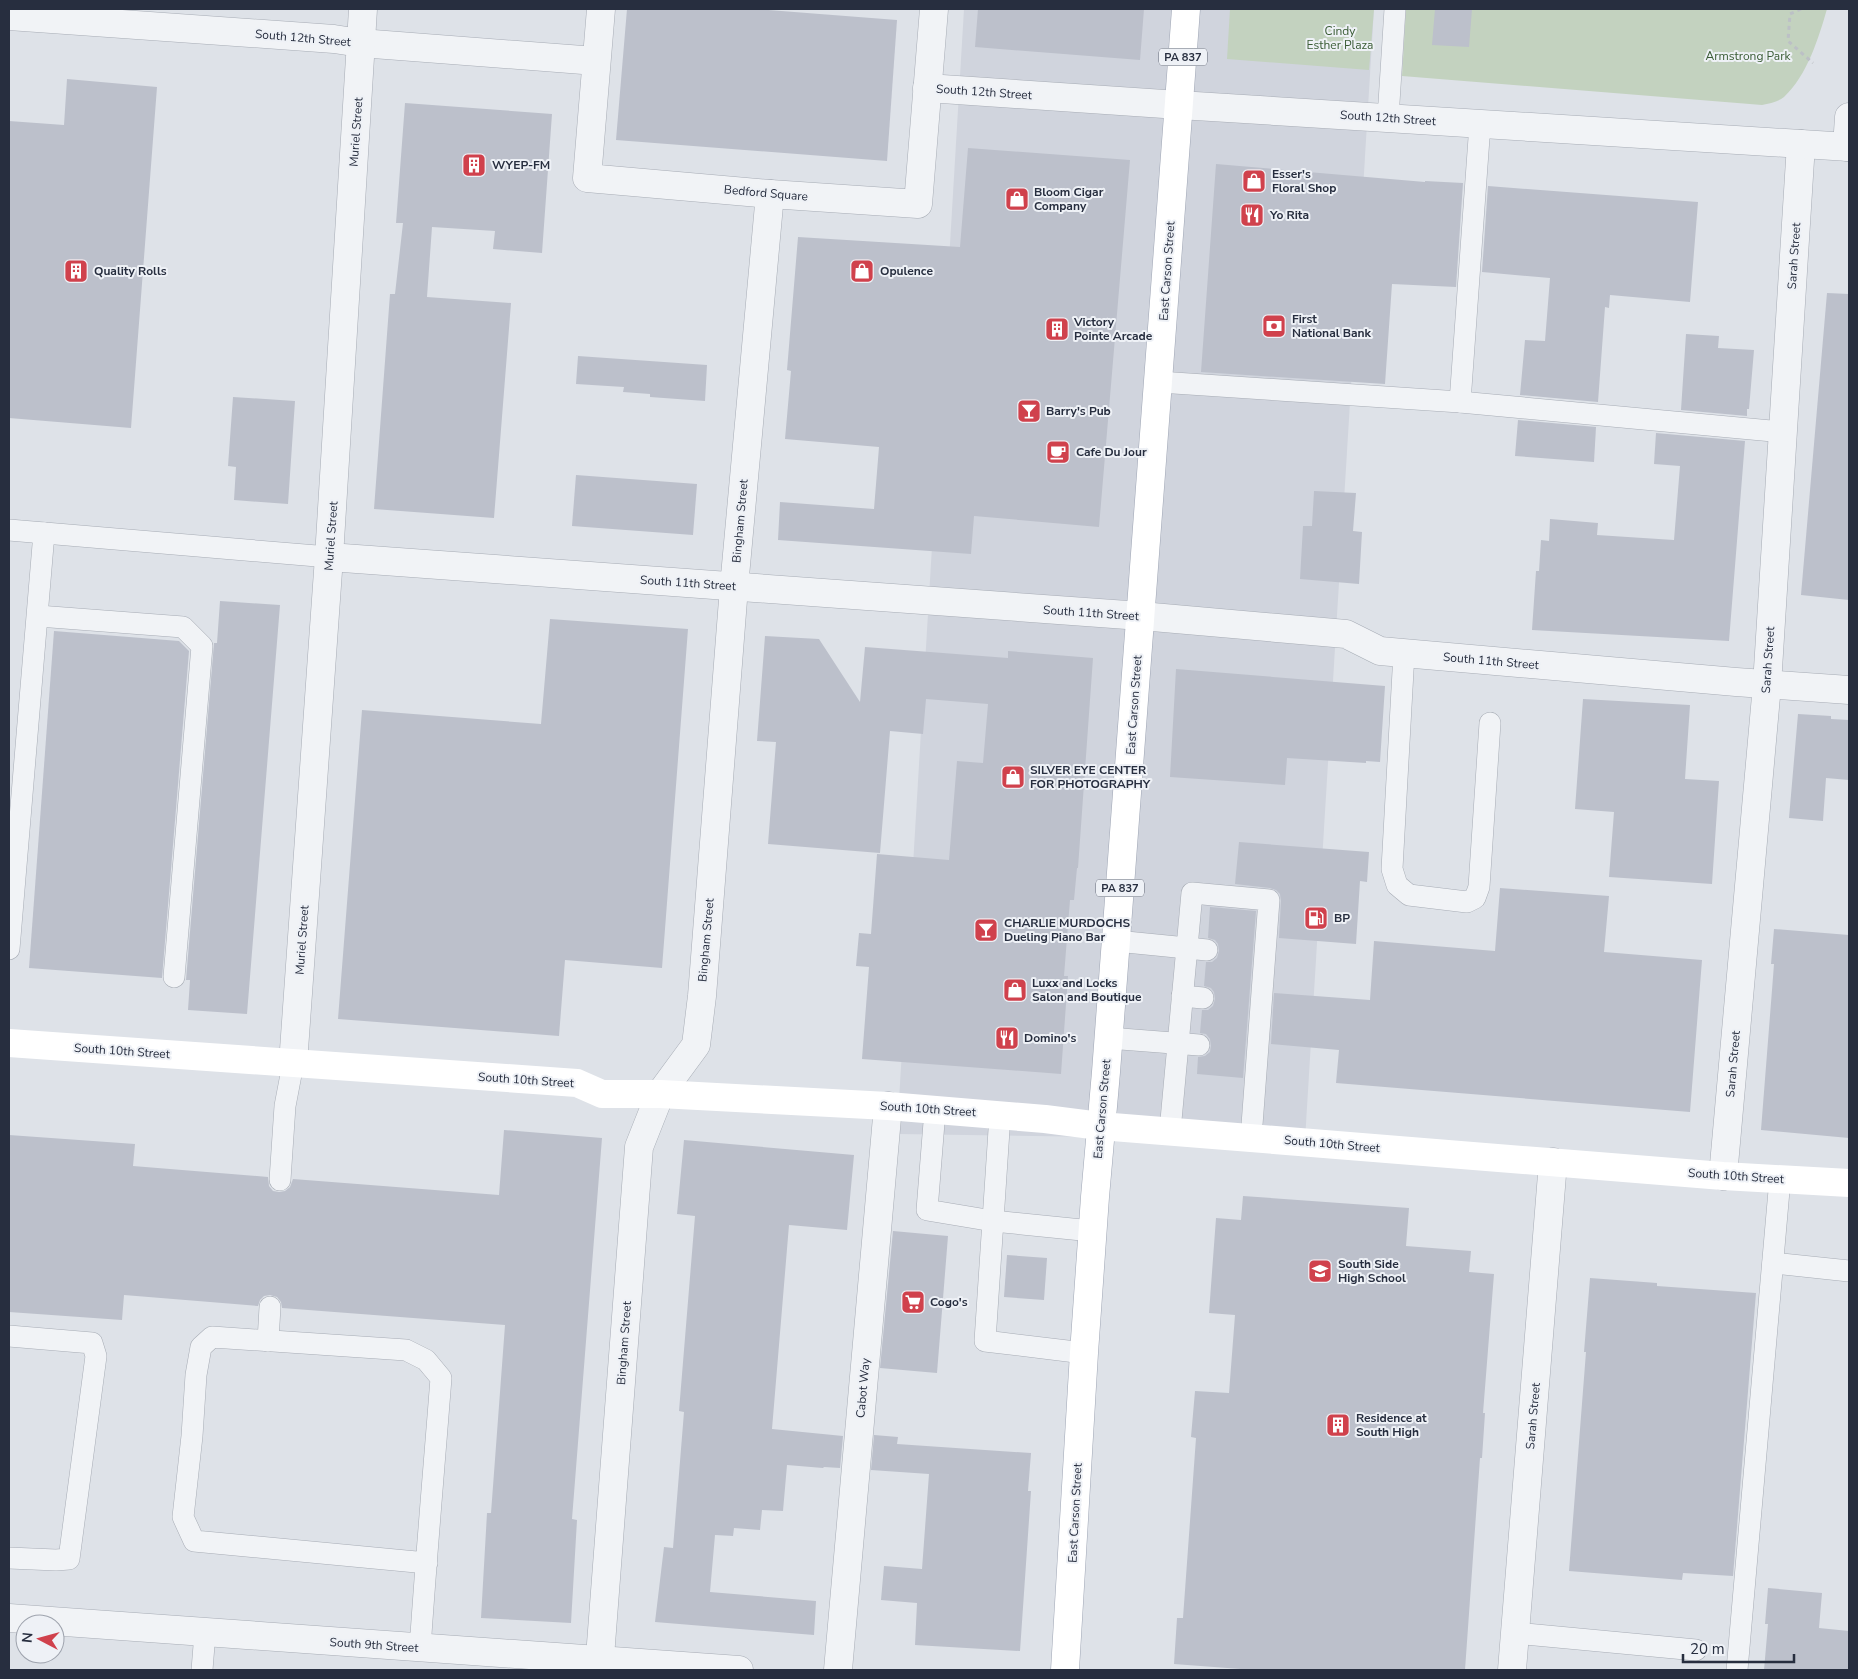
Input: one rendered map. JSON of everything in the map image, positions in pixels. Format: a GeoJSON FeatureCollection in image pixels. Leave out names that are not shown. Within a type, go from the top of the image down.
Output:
{"type":"FeatureCollection","features":[{"type":"Feature","properties":{"kind":"main road","name":"East Carson Street"},"geometry":{"type":"LineString","coordinates":[[1065,1670],[1092,1231],[1159,382],[1186,9]]}},
{"type":"Feature","properties":{"kind":"main road","name":"South 10th Street"},"geometry":{"type":"LineString","coordinates":[[9,1043],[578,1083],[602,1094],[660,1094],[888,1106],[1000,1115],[1100,1126],[1722,1176],[1849,1183]]}},
{"type":"Feature","properties":{"kind":"street","name":"Muriel Street"},"geometry":{"type":"LineString","coordinates":[[293,1064],[330,557],[362,9]]}},
{"type":"Feature","properties":{"kind":"street","name":"Bedford Square"},"geometry":{"type":"LineString","coordinates":[[601,9],[587,178],[770,194],[918,204],[934,9]]}},
{"type":"Feature","properties":{"kind":"street","name":"South 12th Street"},"geometry":{"type":"LineString","coordinates":[[9,16],[334,39],[360,43],[596,61]]}},
{"type":"Feature","properties":{"kind":"street","name":"South 12th Street"},"geometry":{"type":"LineString","coordinates":[[927,88],[1179,106],[1848,147]]}},
{"type":"Feature","properties":{"kind":"street"},"geometry":{"type":"LineString","coordinates":[[1848,147],[1849,117]]}},
{"type":"Feature","properties":{"kind":"street","name":"Sarah Street"},"geometry":{"type":"LineString","coordinates":[[1722,1176],[1767,685],[1801,144]]}},
{"type":"Feature","properties":{"kind":"street","name":"Bingham Street"},"geometry":{"type":"LineString","coordinates":[[599,1666],[639,1147],[660,1094],[696,1044],[702,996],[734,586],[770,194]]}},
{"type":"Feature","properties":{"kind":"street","name":"South 11th Street"},"geometry":{"type":"LineString","coordinates":[[330,557],[1141,616],[1346,634],[1380,651],[1767,685],[1849,690]]}},
{"type":"Feature","properties":{"kind":"street","name":"Cabot Way"},"geometry":{"type":"LineString","coordinates":[[838,1670],[888,1106]]}},
{"type":"Feature","properties":{"kind":"street","name":"Sarah Street"},"geometry":{"type":"LineString","coordinates":[[1512,1670],[1553,1162]]}},
{"type":"Feature","properties":{"kind":"street","name":"South 9th Street"},"geometry":{"type":"LineString","coordinates":[[9,1618],[420,1649],[599,1666],[739,1670]]}},
{"type":"Feature","properties":{"kind":"lane"},"geometry":{"type":"LineString","coordinates":[[1388,118],[1395,9]]}},
{"type":"Feature","properties":{"kind":"lane"},"geometry":{"type":"LineString","coordinates":[[1460,402],[1480,124]]}},
{"type":"Feature","properties":{"kind":"lane"},"geometry":{"type":"LineString","coordinates":[[1159,382],[1460,402],[1782,432]]}},
{"type":"Feature","properties":{"kind":"lane"},"geometry":{"type":"LineString","coordinates":[[9,530],[330,557]]}},
{"type":"Feature","properties":{"kind":"lane"},"geometry":{"type":"LineString","coordinates":[[9,949],[44,533]]}},
{"type":"Feature","properties":{"kind":"lane"},"geometry":{"type":"LineString","coordinates":[[38,616],[184,627],[202,646],[174,978]]}},
{"type":"Feature","properties":{"kind":"lane"},"geometry":{"type":"LineString","coordinates":[[1404,653],[1392,869],[1397,885],[1409,895],[1467,902],[1475,898],[1479,887],[1490,723]]}},
{"type":"Feature","properties":{"kind":"lane"},"geometry":{"type":"LineString","coordinates":[[1170,1131],[1178,1043],[1192,997],[1197,949],[1192,893],[1269,900],[1261,954],[1253,1050],[1251,1138]]}},
{"type":"Feature","properties":{"kind":"lane"},"geometry":{"type":"LineString","coordinates":[[1116,941],[1197,949]]}},
{"type":"Feature","properties":{"kind":"lane"},"geometry":{"type":"LineString","coordinates":[[1108,1038],[1199,1045]]}},
{"type":"Feature","properties":{"kind":"lane"},"geometry":{"type":"LineString","coordinates":[[280,1180],[285,1106],[293,1064]]}},
{"type":"Feature","properties":{"kind":"lane"},"geometry":{"type":"LineString","coordinates":[[935,1110],[927,1210],[993,1220],[1092,1231]]}},
{"type":"Feature","properties":{"kind":"lane"},"geometry":{"type":"LineString","coordinates":[[1000,1115],[985,1341],[1084,1352]]}},
{"type":"Feature","properties":{"kind":"lane"},"geometry":{"type":"LineString","coordinates":[[1737,1670],[1780,1179]]}},
{"type":"Feature","properties":{"kind":"lane"},"geometry":{"type":"LineString","coordinates":[[1773,1263],[1849,1270]]}},
{"type":"Feature","properties":{"kind":"lane"},"geometry":{"type":"LineString","coordinates":[[268,1341],[270,1307]]}},
{"type":"Feature","properties":{"kind":"lane"},"geometry":{"type":"LineString","coordinates":[[9,1336],[92,1343],[96,1356],[70,1558],[56,1560],[9,1558]]}},
{"type":"Feature","properties":{"kind":"lane"},"geometry":{"type":"LineString","coordinates":[[420,1649],[427,1562],[441,1378],[426,1360],[406,1350],[212,1337],[201,1347],[196,1375],[192,1436],[183,1517],[194,1541],[427,1562]]}},
{"type":"Feature","properties":{"kind":"lane"},"geometry":{"type":"LineString","coordinates":[[202,1670],[205,1633]]}},
{"type":"Feature","properties":{"kind":"lane"},"geometry":{"type":"LineString","coordinates":[[1515,1633],[1696,1650]]}},
{"type":"Feature","properties":{"kind":"path"},"geometry":{"type":"LineString","coordinates":[[1801,9],[1790,14],[1788,41],[1813,63]]}},
{"type":"Feature","properties":{"kind":"shaded area"},"geometry":{"type":"Polygon","coordinates":[[[964,9],[1374,9],[1305,1140],[897,1134],[964,9]]]}},
{"type":"Feature","properties":{"kind":"green space","name":"Cindy Esther Plaza"},"geometry":{"type":"Polygon","coordinates":[[[1230,9],[1374,9],[1369,70],[1227,59],[1230,9]]]}},
{"type":"Feature","properties":{"kind":"green space","name":"Armstrong Park"},"geometry":{"type":"Polygon","coordinates":[[[1406,9],[1827,9],[1816,44],[1799,78],[1782,99],[1762,105],[1402,76],[1406,9]]]}},
{"type":"Feature","properties":{"kind":"building"},"geometry":{"type":"Polygon","coordinates":[[[627,9],[757,9],[897,20],[887,161],[616,140],[627,9]]]}},
{"type":"Feature","properties":{"kind":"building"},"geometry":{"type":"Polygon","coordinates":[[[978,9],[1144,9],[1140,60],[975,47],[978,9]]]}},
{"type":"Feature","properties":{"kind":"building"},"geometry":{"type":"Polygon","coordinates":[[[1435,9],[1472,9],[1469,47],[1432,45],[1435,9]]]}},
{"type":"Feature","properties":{"kind":"building","name":"Quality Rolls"},"geometry":{"type":"Polygon","coordinates":[[[67,79],[157,87],[131,428],[9,418],[9,121],[64,125],[67,79]]]}},
{"type":"Feature","properties":{"kind":"building"},"geometry":{"type":"Polygon","coordinates":[[[405,103],[552,114],[542,253],[493,249],[495,231],[432,227],[427,297],[511,303],[494,518],[374,509],[390,294],[395,294],[403,223],[396,223],[405,103]]]}},
{"type":"Feature","properties":{"kind":"building"},"geometry":{"type":"Polygon","coordinates":[[[968,148],[1130,160],[1099,527],[974,516],[971,554],[778,540],[780,502],[874,509],[879,447],[785,439],[791,371],[787,370],[798,237],[960,247],[968,148]]]}},
{"type":"Feature","properties":{"kind":"building"},"geometry":{"type":"Polygon","coordinates":[[[1216,164],[1425,182],[1463,183],[1456,287],[1392,284],[1385,384],[1201,372],[1216,164]]]}},
{"type":"Feature","properties":{"kind":"building"},"geometry":{"type":"Polygon","coordinates":[[[1488,186],[1698,202],[1690,302],[1610,295],[1609,308],[1605,307],[1598,402],[1520,395],[1525,340],[1545,341],[1550,278],[1482,272],[1488,186]]]}},
{"type":"Feature","properties":{"kind":"building"},"geometry":{"type":"Polygon","coordinates":[[[1827,293],[1849,294],[1849,600],[1801,595],[1827,293]]]}},
{"type":"Feature","properties":{"kind":"building"},"geometry":{"type":"Polygon","coordinates":[[[1686,334],[1719,336],[1718,348],[1754,350],[1747,416],[1681,410],[1686,334]]]}},
{"type":"Feature","properties":{"kind":"building"},"geometry":{"type":"Polygon","coordinates":[[[578,356],[707,365],[705,401],[650,397],[650,394],[623,392],[624,387],[576,384],[578,356]]]}},
{"type":"Feature","properties":{"kind":"building"},"geometry":{"type":"Polygon","coordinates":[[[233,397],[295,401],[288,504],[234,500],[236,467],[228,466],[233,397]]]}},
{"type":"Feature","properties":{"kind":"building"},"geometry":{"type":"Polygon","coordinates":[[[1518,420],[1596,427],[1594,462],[1515,456],[1518,420]]]}},
{"type":"Feature","properties":{"kind":"building"},"geometry":{"type":"Polygon","coordinates":[[[1656,433],[1745,441],[1729,641],[1532,630],[1536,571],[1539,571],[1541,540],[1549,541],[1550,519],[1598,523],[1597,535],[1674,540],[1680,466],[1654,464],[1656,433]]]}},
{"type":"Feature","properties":{"kind":"building"},"geometry":{"type":"Polygon","coordinates":[[[576,475],[697,484],[693,535],[572,526],[576,475]]]}},
{"type":"Feature","properties":{"kind":"building"},"geometry":{"type":"Polygon","coordinates":[[[1314,491],[1356,493],[1353,531],[1362,532],[1359,584],[1300,579],[1303,526],[1312,526],[1314,491]]]}},
{"type":"Feature","properties":{"kind":"building"},"geometry":{"type":"Polygon","coordinates":[[[220,601],[280,605],[247,1014],[188,1010],[190,980],[186,980],[214,643],[217,643],[220,601]]]}},
{"type":"Feature","properties":{"kind":"building"},"geometry":{"type":"Polygon","coordinates":[[[550,619],[688,629],[662,968],[565,960],[559,1036],[338,1019],[362,710],[541,724],[550,619]]]}},
{"type":"Feature","properties":{"kind":"building"},"geometry":{"type":"Polygon","coordinates":[[[54,631],[179,641],[189,651],[162,978],[29,968],[54,631]]]}},
{"type":"Feature","properties":{"kind":"building"},"geometry":{"type":"Polygon","coordinates":[[[765,636],[819,639],[860,702],[865,647],[1008,658],[1008,651],[1093,658],[1078,868],[1074,900],[1070,900],[1064,976],[1068,976],[1061,1074],[862,1059],[869,967],[856,966],[859,933],[871,934],[877,854],[949,860],[957,761],[983,763],[988,704],[926,699],[923,734],[890,731],[880,853],[768,844],[776,742],[757,741],[765,636]]]}},
{"type":"Feature","properties":{"kind":"building"},"geometry":{"type":"Polygon","coordinates":[[[1176,669],[1385,686],[1380,762],[1366,761],[1366,763],[1287,758],[1285,785],[1170,777],[1176,669]]]}},
{"type":"Feature","properties":{"kind":"building"},"geometry":{"type":"Polygon","coordinates":[[[1583,699],[1690,705],[1685,779],[1719,781],[1712,884],[1609,877],[1614,812],[1575,809],[1583,699]]]}},
{"type":"Feature","properties":{"kind":"building"},"geometry":{"type":"Polygon","coordinates":[[[1798,714],[1831,716],[1831,719],[1849,720],[1849,780],[1826,778],[1823,821],[1789,818],[1798,714]]]}},
{"type":"Feature","properties":{"kind":"building"},"geometry":{"type":"Polygon","coordinates":[[[1239,842],[1369,852],[1367,882],[1360,881],[1356,944],[1279,938],[1280,894],[1270,888],[1235,884],[1239,842]]]}},
{"type":"Feature","properties":{"kind":"building"},"geometry":{"type":"Polygon","coordinates":[[[1500,888],[1609,896],[1604,952],[1702,960],[1690,1112],[1336,1083],[1339,1050],[1271,1044],[1274,993],[1370,1000],[1374,941],[1495,951],[1500,888]]]}},
{"type":"Feature","properties":{"kind":"building"},"geometry":{"type":"Polygon","coordinates":[[[1210,907],[1256,911],[1243,1078],[1197,1074],[1198,1057],[1205,1056],[1210,1052],[1211,1046],[1210,1039],[1206,1034],[1200,1033],[1202,1010],[1208,1010],[1213,1006],[1215,999],[1211,988],[1204,986],[1206,962],[1212,962],[1217,958],[1219,951],[1215,940],[1208,938],[1210,907]]]}},
{"type":"Feature","properties":{"kind":"building"},"geometry":{"type":"Polygon","coordinates":[[[1774,929],[1849,935],[1849,1138],[1761,1130],[1774,964],[1771,964],[1774,929]]]}},
{"type":"Feature","properties":{"kind":"building"},"geometry":{"type":"Polygon","coordinates":[[[504,1130],[602,1138],[572,1519],[577,1520],[571,1623],[481,1618],[487,1513],[491,1513],[505,1325],[282,1308],[281,1302],[277,1297],[270,1295],[264,1296],[258,1306],[124,1295],[122,1320],[9,1312],[9,1135],[135,1144],[133,1166],[268,1177],[269,1186],[273,1191],[279,1192],[285,1191],[290,1187],[293,1179],[499,1195],[504,1130]]]}},
{"type":"Feature","properties":{"kind":"building"},"geometry":{"type":"Polygon","coordinates":[[[684,1140],[854,1155],[847,1230],[789,1225],[772,1429],[843,1436],[840,1468],[787,1465],[783,1511],[762,1510],[760,1530],[734,1528],[733,1536],[715,1535],[710,1592],[816,1601],[814,1635],[655,1622],[664,1547],[673,1548],[684,1412],[679,1411],[695,1216],[677,1214],[684,1140]]]}},
{"type":"Feature","properties":{"kind":"building","name":"Residence at South High"},"geometry":{"type":"Polygon","coordinates":[[[1243,1196],[1409,1208],[1406,1246],[1471,1251],[1469,1272],[1494,1274],[1465,1670],[1254,1670],[1174,1664],[1177,1618],[1183,1618],[1196,1438],[1191,1437],[1195,1391],[1229,1393],[1235,1315],[1209,1313],[1216,1218],[1241,1220],[1243,1196]]]}},
{"type":"Feature","properties":{"kind":"building","name":"Cogo's"},"geometry":{"type":"Polygon","coordinates":[[[893,1231],[948,1236],[937,1373],[880,1368],[893,1231]]]}},
{"type":"Feature","properties":{"kind":"building"},"geometry":{"type":"Polygon","coordinates":[[[1007,1255],[1047,1258],[1044,1300],[1004,1297],[1007,1255]]]}},
{"type":"Feature","properties":{"kind":"building"},"geometry":{"type":"Polygon","coordinates":[[[1590,1278],[1657,1283],[1657,1286],[1756,1293],[1733,1576],[1683,1573],[1682,1580],[1569,1571],[1590,1278]]]}},
{"type":"Feature","properties":{"kind":"building"},"geometry":{"type":"Polygon","coordinates":[[[874,1435],[898,1437],[897,1444],[1031,1453],[1028,1491],[1031,1491],[1020,1651],[915,1645],[917,1603],[881,1600],[884,1566],[922,1569],[929,1474],[871,1470],[874,1435]]]}},
{"type":"Feature","properties":{"kind":"building"},"geometry":{"type":"Polygon","coordinates":[[[1768,1588],[1822,1593],[1819,1628],[1849,1631],[1849,1670],[1764,1670],[1768,1624],[1765,1624],[1768,1588]]]}},
{"type":"Feature","properties":{"kind":"place","name":"WYEP-FM"},"geometry":{"type":"Point","coordinates":[474,165]}},
{"type":"Feature","properties":{"kind":"place","name":"Esser's Floral Shop"},"geometry":{"type":"Point","coordinates":[1254,181]}},
{"type":"Feature","properties":{"kind":"place","name":"Bloom Cigar Company"},"geometry":{"type":"Point","coordinates":[1017,199]}},
{"type":"Feature","properties":{"kind":"place","name":"Yo Rita"},"geometry":{"type":"Point","coordinates":[1252,215]}},
{"type":"Feature","properties":{"kind":"place","name":"Quality Rolls"},"geometry":{"type":"Point","coordinates":[76,271]}},
{"type":"Feature","properties":{"kind":"place","name":"Opulence"},"geometry":{"type":"Point","coordinates":[862,271]}},
{"type":"Feature","properties":{"kind":"place","name":"First National Bank"},"geometry":{"type":"Point","coordinates":[1274,326]}},
{"type":"Feature","properties":{"kind":"place","name":"Victory Pointe Arcade"},"geometry":{"type":"Point","coordinates":[1057,329]}},
{"type":"Feature","properties":{"kind":"place","name":"Barry's Pub"},"geometry":{"type":"Point","coordinates":[1029,411]}},
{"type":"Feature","properties":{"kind":"place","name":"Cafe Du Jour"},"geometry":{"type":"Point","coordinates":[1058,452]}},
{"type":"Feature","properties":{"kind":"place","name":"SILVER EYE CENTER FOR PHOTOGRAPHY"},"geometry":{"type":"Point","coordinates":[1013,777]}},
{"type":"Feature","properties":{"kind":"place","name":"BP"},"geometry":{"type":"Point","coordinates":[1316,918]}},
{"type":"Feature","properties":{"kind":"place","name":"CHARLIE MURDOCHS Dueling Piano Bar"},"geometry":{"type":"Point","coordinates":[986,930]}},
{"type":"Feature","properties":{"kind":"place","name":"Luxx and Locks Salon and Boutique"},"geometry":{"type":"Point","coordinates":[1015,990]}},
{"type":"Feature","properties":{"kind":"place","name":"Domino's"},"geometry":{"type":"Point","coordinates":[1007,1038]}},
{"type":"Feature","properties":{"kind":"place","name":"South Side High School"},"geometry":{"type":"Point","coordinates":[1320,1271]}},
{"type":"Feature","properties":{"kind":"place","name":"Cogo's"},"geometry":{"type":"Point","coordinates":[913,1302]}},
{"type":"Feature","properties":{"kind":"place","name":"Residence at South High"},"geometry":{"type":"Point","coordinates":[1338,1425]}}]}
